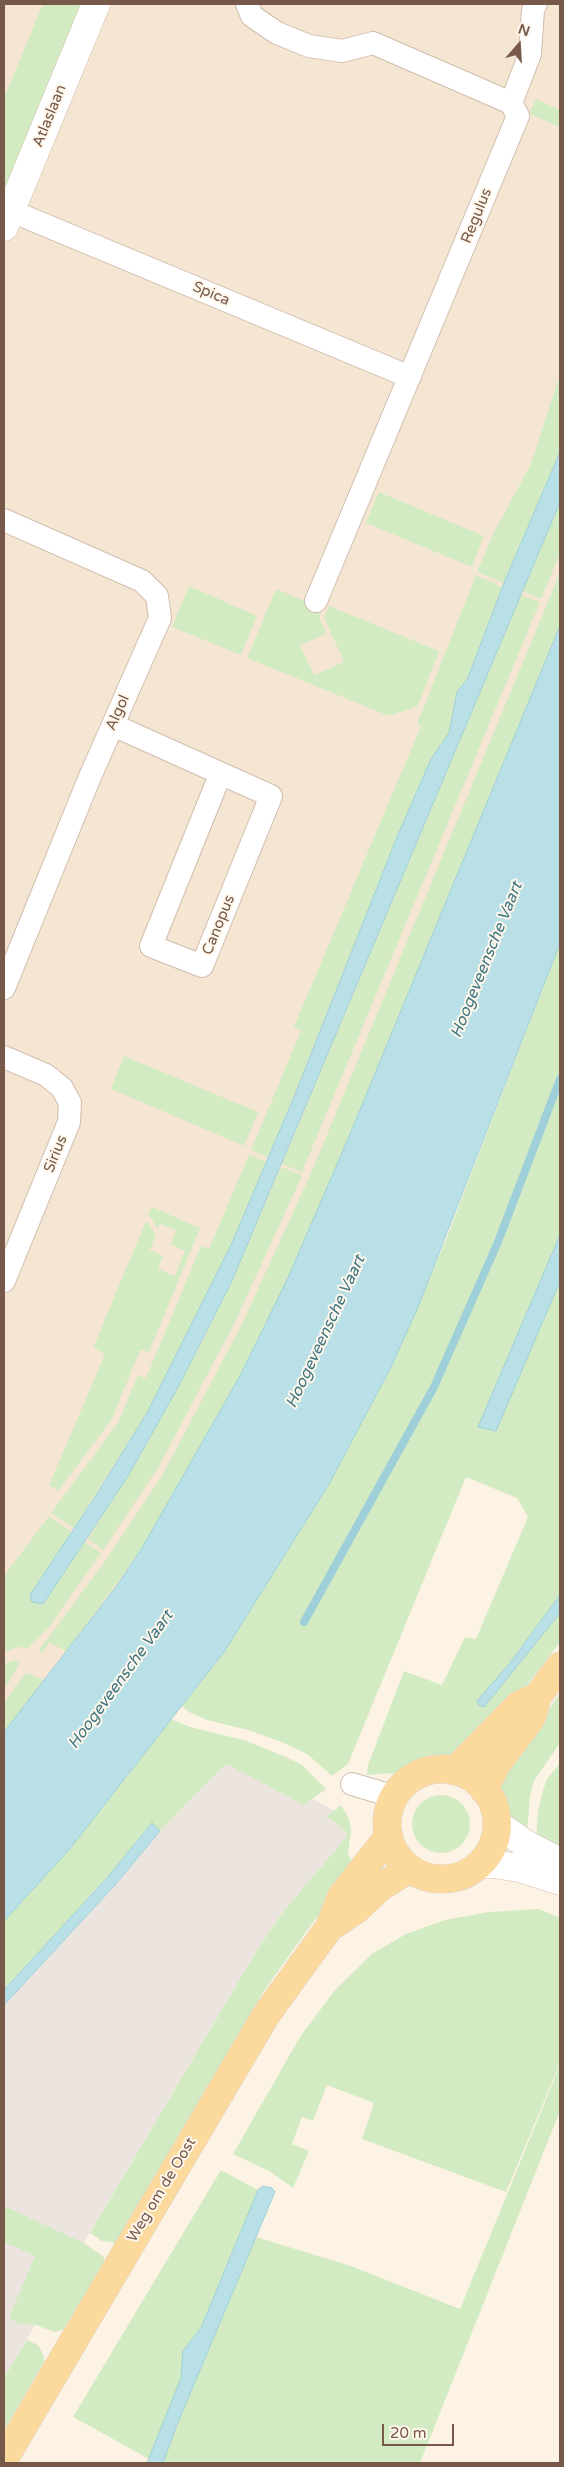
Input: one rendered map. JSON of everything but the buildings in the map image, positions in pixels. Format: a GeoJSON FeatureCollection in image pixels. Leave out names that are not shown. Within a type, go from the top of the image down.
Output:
{"type":"FeatureCollection","features":[{"type":"Feature","properties":{"kind":"main road"},"geometry":{"type":"LineString","coordinates":[[484,1790],[496,1765],[532,1717],[536,1697],[560,1666]]}},
{"type":"Feature","properties":{"kind":"main road"},"geometry":{"type":"LineString","coordinates":[[454,1770],[519,1705],[536,1697]]}},
{"type":"Feature","properties":{"kind":"main road"},"geometry":{"type":"LineString","coordinates":[[444,1768],[468,1776],[484,1790],[495,1809],[497,1824],[493,1846],[480,1864],[468,1873],[453,1878],[438,1879],[423,1876],[409,1869],[396,1854],[389,1836],[388,1817],[395,1797],[405,1784],[419,1775],[444,1768]]}},
{"type":"Feature","properties":{"kind":"main road","name":"Weg om de Oost"},"geometry":{"type":"LineString","coordinates":[[4,2459],[262,2022],[329,1928],[341,1898],[389,1836]]}},
{"type":"Feature","properties":{"kind":"main road","name":"Weg om de Oost"},"geometry":{"type":"LineString","coordinates":[[329,1928],[357,1909],[379,1888],[409,1869]]}},
{"type":"Feature","properties":{"kind":"street","name":"Atlaslaan"},"geometry":{"type":"LineString","coordinates":[[6,215],[96,4]]}},
{"type":"Feature","properties":{"kind":"street"},"geometry":{"type":"LineString","coordinates":[[247,4],[252,16],[277,33],[309,46],[342,51],[373,43],[510,103],[530,54],[533,10],[536,4]]}},
{"type":"Feature","properties":{"kind":"street","name":"Regulus"},"geometry":{"type":"LineString","coordinates":[[316,601],[518,116],[510,103]]}},
{"type":"Feature","properties":{"kind":"street","name":"Spica"},"geometry":{"type":"LineString","coordinates":[[6,215],[410,377]]}},
{"type":"Feature","properties":{"kind":"street","name":"Algol"},"geometry":{"type":"LineString","coordinates":[[4,520],[142,581],[157,596],[160,618],[113,725],[4,988]]}},
{"type":"Feature","properties":{"kind":"street","name":"Canopus"},"geometry":{"type":"LineString","coordinates":[[113,725],[220,775],[271,796],[202,966],[152,946],[220,775]]}},
{"type":"Feature","properties":{"kind":"street","name":"Sirius"},"geometry":{"type":"LineString","coordinates":[[4,1057],[46,1074],[62,1088],[70,1103],[69,1122],[4,1281]]}},
{"type":"Feature","properties":{"kind":"street"},"geometry":{"type":"LineString","coordinates":[[352,1784],[395,1797]]}},
{"type":"Feature","properties":{"kind":"street"},"geometry":{"type":"LineString","coordinates":[[497,1824],[527,1845],[560,1862]]}},
{"type":"Feature","properties":{"kind":"street"},"geometry":{"type":"LineString","coordinates":[[480,1864],[518,1868],[560,1881]]}},
{"type":"Feature","properties":{"kind":"shaded area"},"geometry":{"type":"Polygon","coordinates":[[[4,4],[560,4],[560,663],[240,1402],[4,1753],[4,4]]]}},
{"type":"Feature","properties":{"kind":"shaded area"},"geometry":{"type":"Polygon","coordinates":[[[226,1764],[304,1805],[312,1799],[334,1810],[326,1817],[335,1822],[348,1835],[282,1913],[257,1950],[4,2378],[4,2005],[115,1885],[160,1831],[226,1764]]]}},
{"type":"Feature","properties":{"kind":"green space"},"geometry":{"type":"Polygon","coordinates":[[[43,4],[88,4],[12,188],[4,189],[4,98],[43,4]]]}},
{"type":"Feature","properties":{"kind":"green space"},"geometry":{"type":"Polygon","coordinates":[[[536,99],[560,110],[560,127],[529,114],[536,99]]]}},
{"type":"Feature","properties":{"kind":"green space"},"geometry":{"type":"Polygon","coordinates":[[[560,374],[560,452],[504,583],[477,572],[493,534],[531,464],[560,374]]]}},
{"type":"Feature","properties":{"kind":"green space"},"geometry":{"type":"Polygon","coordinates":[[[379,492],[484,536],[472,567],[366,523],[379,492]]]}},
{"type":"Feature","properties":{"kind":"green space"},"geometry":{"type":"Polygon","coordinates":[[[560,502],[560,553],[541,599],[523,591],[560,502]]]}},
{"type":"Feature","properties":{"kind":"green space"},"geometry":{"type":"Polygon","coordinates":[[[560,573],[560,626],[348,1139],[287,1280],[240,1376],[142,1548],[67,1651],[49,1643],[42,1653],[39,1650],[106,1560],[162,1476],[241,1326],[309,1178],[560,573]]]}},
{"type":"Feature","properties":{"kind":"green space"},"geometry":{"type":"Polygon","coordinates":[[[476,575],[502,587],[467,680],[455,698],[449,733],[431,759],[397,837],[269,1158],[251,1150],[301,1031],[294,1027],[421,726],[417,724],[476,575]]]}},
{"type":"Feature","properties":{"kind":"green space"},"geometry":{"type":"Polygon","coordinates":[[[189,586],[257,616],[241,655],[172,627],[189,586]]]}},
{"type":"Feature","properties":{"kind":"green space"},"geometry":{"type":"Polygon","coordinates":[[[276,589],[323,608],[319,617],[326,634],[300,645],[314,675],[344,662],[324,617],[329,606],[439,651],[418,706],[389,716],[247,658],[276,589]]]}},
{"type":"Feature","properties":{"kind":"green space"},"geometry":{"type":"Polygon","coordinates":[[[521,595],[540,602],[302,1172],[282,1164],[521,595]]]}},
{"type":"Feature","properties":{"kind":"green space"},"geometry":{"type":"Polygon","coordinates":[[[560,943],[560,1595],[510,1663],[478,1701],[560,1612],[560,1642],[523,1690],[455,1756],[430,1759],[395,1773],[367,1775],[368,1765],[404,1671],[442,1685],[465,1637],[476,1639],[528,1517],[517,1498],[466,1477],[348,1764],[332,1776],[307,1754],[284,1743],[248,1730],[207,1720],[189,1712],[182,1706],[224,1652],[329,1484],[391,1367],[447,1237],[560,943]]]}},
{"type":"Feature","properties":{"kind":"green space"},"geometry":{"type":"Polygon","coordinates":[[[124,1056],[258,1112],[244,1146],[111,1089],[124,1056]]]}},
{"type":"Feature","properties":{"kind":"green space"},"geometry":{"type":"Polygon","coordinates":[[[249,1155],[267,1162],[232,1243],[147,1413],[74,1528],[51,1513],[118,1423],[138,1375],[146,1378],[201,1246],[209,1249],[249,1155]]]}},
{"type":"Feature","properties":{"kind":"green space"},"geometry":{"type":"Polygon","coordinates":[[[281,1167],[301,1175],[301,1178],[234,1324],[159,1466],[103,1550],[88,1539],[139,1457],[202,1342],[231,1283],[281,1167]]]}},
{"type":"Feature","properties":{"kind":"green space"},"geometry":{"type":"Polygon","coordinates":[[[152,1207],[200,1228],[149,1352],[140,1350],[112,1419],[58,1491],[49,1485],[105,1354],[93,1348],[146,1221],[156,1234],[150,1250],[163,1256],[158,1269],[175,1276],[185,1251],[171,1244],[176,1230],[160,1224],[158,1229],[148,1214],[152,1207]]]}},
{"type":"Feature","properties":{"kind":"green space"},"geometry":{"type":"Polygon","coordinates":[[[49,1516],[72,1532],[30,1595],[43,1604],[85,1542],[101,1553],[48,1628],[28,1648],[19,1647],[4,1652],[4,1581],[7,1572],[49,1516]]]}},
{"type":"Feature","properties":{"kind":"green space"},"geometry":{"type":"Polygon","coordinates":[[[15,1660],[19,1663],[4,1690],[4,1664],[15,1660]]]}},
{"type":"Feature","properties":{"kind":"green space"},"geometry":{"type":"Polygon","coordinates":[[[26,1673],[44,1680],[4,1732],[4,1703],[26,1673]]]}},
{"type":"Feature","properties":{"kind":"green space"},"geometry":{"type":"Polygon","coordinates":[[[560,1693],[560,1743],[534,1781],[530,1796],[527,1833],[505,1815],[500,1794],[502,1776],[560,1693]]]}},
{"type":"Feature","properties":{"kind":"green space"},"geometry":{"type":"Polygon","coordinates":[[[171,1719],[190,1727],[244,1740],[288,1758],[302,1765],[326,1789],[304,1805],[226,1764],[160,1831],[152,1823],[107,1878],[4,1990],[4,1921],[68,1851],[171,1719]]]}},
{"type":"Feature","properties":{"kind":"green space"},"geometry":{"type":"Polygon","coordinates":[[[560,1763],[560,1855],[536,1842],[538,1811],[543,1790],[547,1779],[560,1763]]]}},
{"type":"Feature","properties":{"kind":"green space"},"geometry":{"type":"Polygon","coordinates":[[[441,1795],[452,1797],[465,1808],[470,1824],[468,1835],[457,1848],[441,1853],[430,1851],[417,1840],[412,1824],[414,1813],[425,1800],[441,1795]]]}},
{"type":"Feature","properties":{"kind":"green space"},"geometry":{"type":"Polygon","coordinates":[[[341,1805],[349,1819],[351,1830],[348,1854],[355,1868],[308,1929],[264,1991],[116,2243],[102,2241],[90,2233],[257,1950],[282,1913],[348,1835],[335,1822],[326,1817],[341,1805]]]}},
{"type":"Feature","properties":{"kind":"green space"},"geometry":{"type":"Polygon","coordinates":[[[539,1909],[560,1918],[560,2063],[506,2192],[362,2139],[374,2103],[327,2085],[313,2121],[302,2117],[292,2144],[309,2151],[293,2188],[269,2171],[233,2154],[300,2037],[335,1990],[373,1953],[406,1934],[445,1920],[489,1912],[539,1909]]]}},
{"type":"Feature","properties":{"kind":"green space"},"geometry":{"type":"Polygon","coordinates":[[[560,2065],[560,2111],[420,2463],[163,2463],[176,2427],[256,2237],[351,2266],[460,2309],[560,2065]]]}},
{"type":"Feature","properties":{"kind":"green space"},"geometry":{"type":"Polygon","coordinates":[[[221,2170],[258,2190],[201,2328],[192,2339],[182,2364],[181,2378],[174,2398],[149,2459],[73,2417],[221,2170]]]}},
{"type":"Feature","properties":{"kind":"green space"},"geometry":{"type":"Polygon","coordinates":[[[4,2206],[84,2243],[104,2257],[104,2262],[63,2330],[54,2332],[36,2325],[19,2324],[9,2317],[35,2256],[4,2242],[4,2206]]]}},
{"type":"Feature","properties":{"kind":"green space"},"geometry":{"type":"Polygon","coordinates":[[[27,2340],[38,2345],[44,2356],[44,2362],[4,2430],[4,2378],[27,2340]]]}},
{"type":"Feature","properties":{"kind":"water"},"geometry":{"type":"Polygon","coordinates":[[[560,452],[560,502],[231,1283],[177,1389],[128,1476],[43,1604],[32,1602],[30,1595],[95,1497],[147,1413],[232,1243],[294,1097],[397,837],[431,759],[449,733],[457,692],[467,680],[504,583],[560,452]]]}},
{"type":"Feature","properties":{"kind":"water","name":"Hoogeveensche Vaart"},"geometry":{"type":"Polygon","coordinates":[[[560,626],[560,943],[418,1307],[391,1367],[329,1484],[224,1652],[68,1851],[4,1921],[4,1732],[115,1588],[142,1548],[240,1376],[287,1280],[348,1139],[560,626]]]}},
{"type":"Feature","properties":{"kind":"water"},"geometry":{"type":"Polygon","coordinates":[[[560,1235],[560,1281],[496,1431],[478,1427],[560,1235]]]}},
{"type":"Feature","properties":{"kind":"water"},"geometry":{"type":"Polygon","coordinates":[[[560,1595],[560,1612],[556,1618],[484,1707],[479,1705],[477,1701],[510,1663],[560,1595]]]}},
{"type":"Feature","properties":{"kind":"water"},"geometry":{"type":"Polygon","coordinates":[[[152,1823],[160,1831],[115,1885],[4,2005],[4,1990],[107,1878],[152,1823]]]}},
{"type":"Feature","properties":{"kind":"water"},"geometry":{"type":"Polygon","coordinates":[[[263,2186],[272,2188],[275,2192],[176,2427],[163,2463],[147,2463],[181,2378],[183,2351],[201,2328],[258,2190],[263,2186]]]}},
{"type":"Feature","properties":{"kind":"waterway"},"geometry":{"type":"LineString","coordinates":[[304,1622],[434,1387],[498,1242],[560,1079]]}}]}
